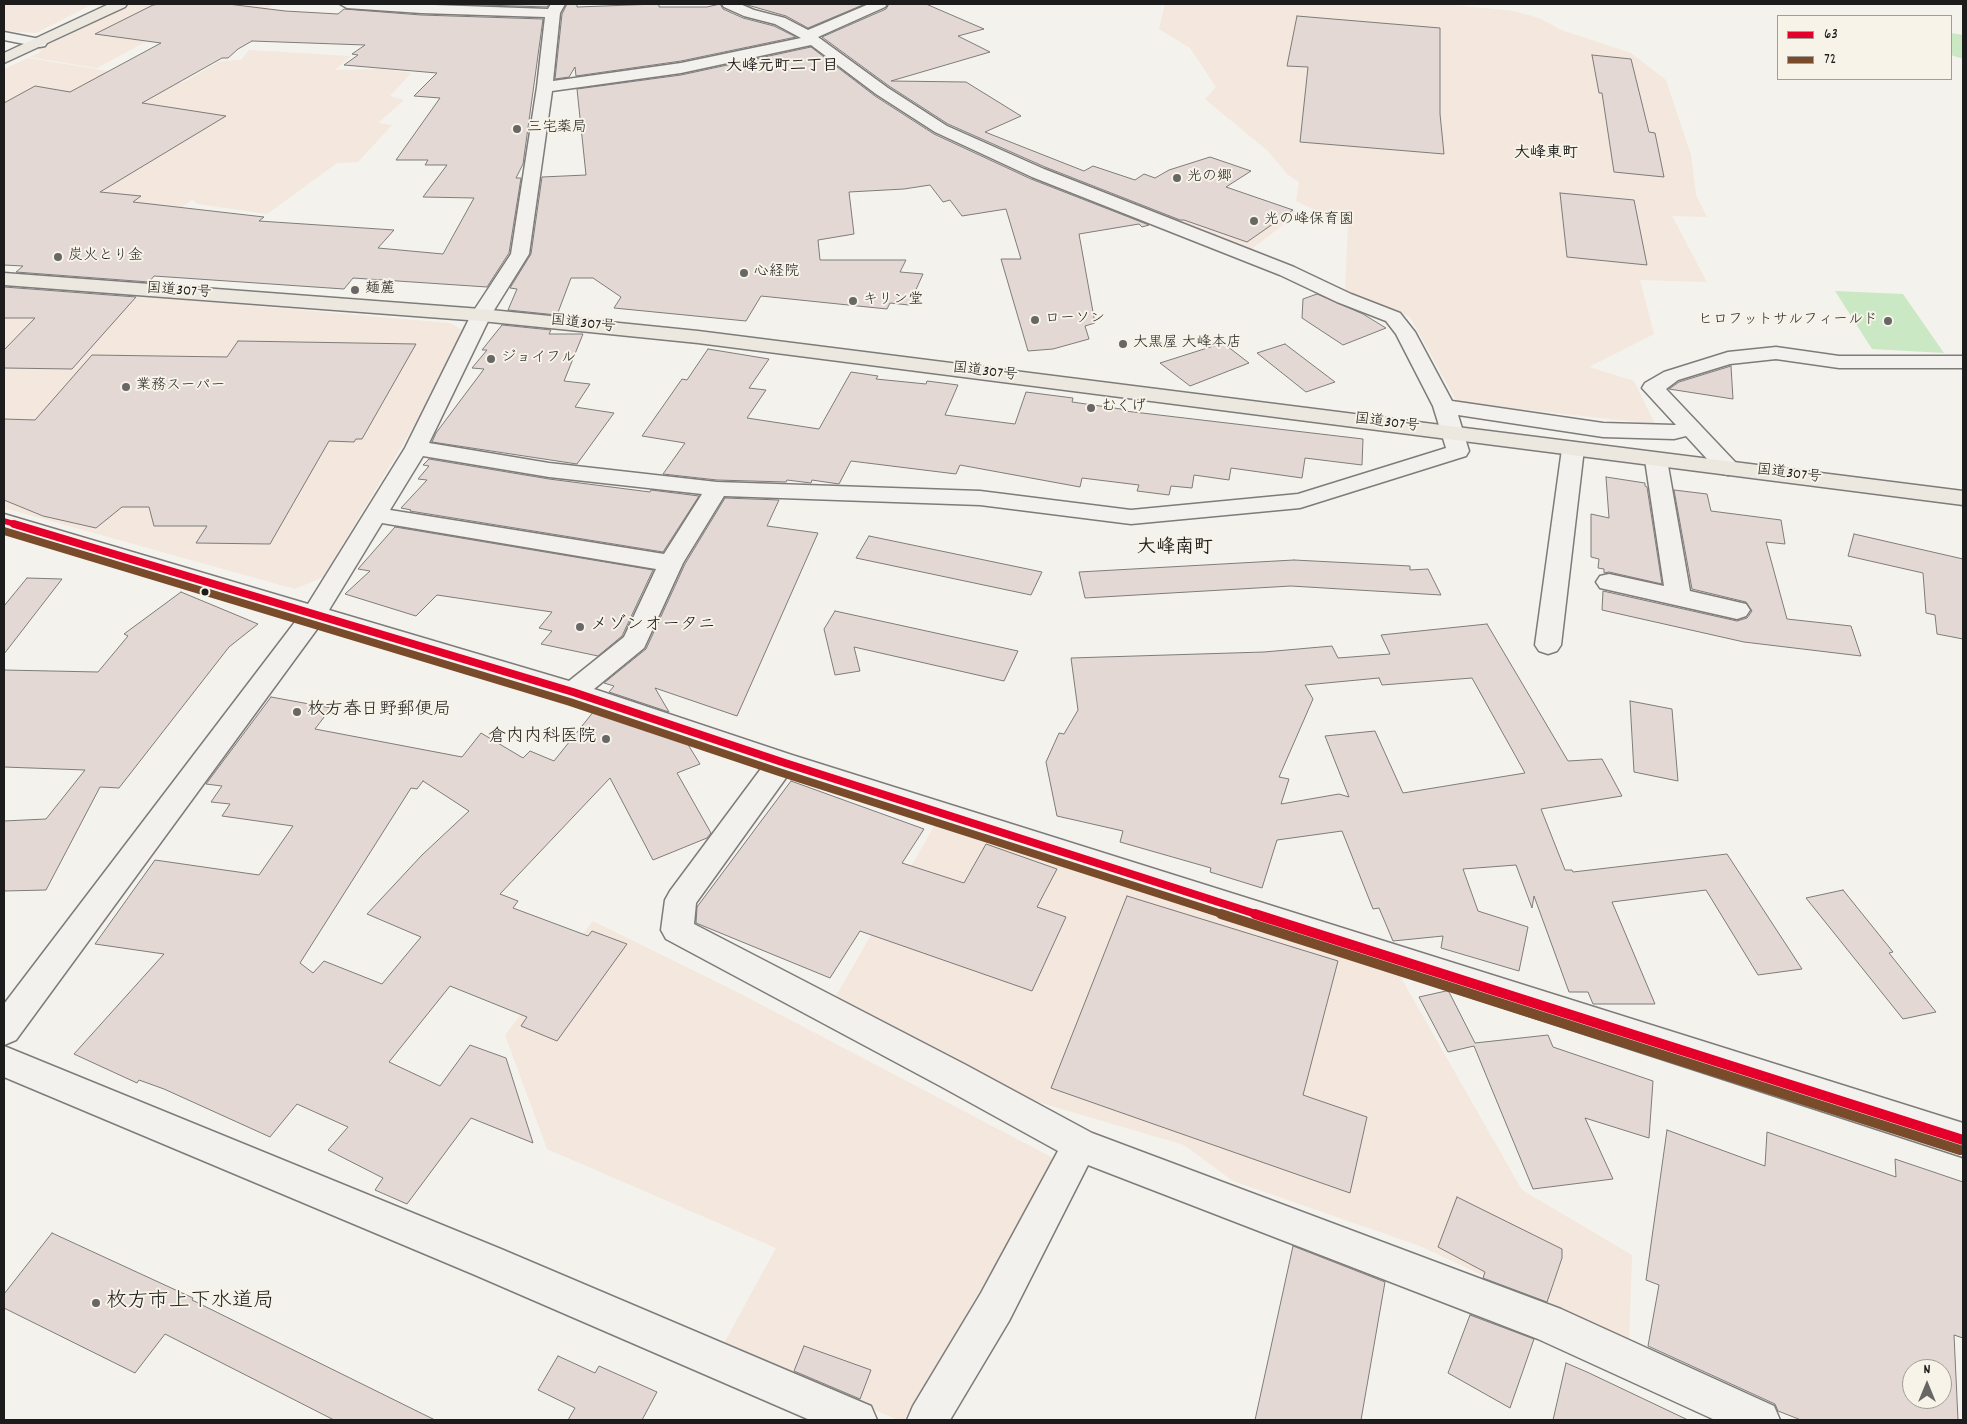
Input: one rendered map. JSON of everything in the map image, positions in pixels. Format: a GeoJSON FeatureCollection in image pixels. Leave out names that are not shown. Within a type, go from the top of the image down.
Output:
{"type":"FeatureCollection","features":[{"type":"Feature","properties":{"kind":"main road"},"geometry":{"type":"LineString","coordinates":[[4,59],[120,4]]}},
{"type":"Feature","properties":{"kind":"main road","name":"国道307号"},"geometry":{"type":"LineString","coordinates":[[4,279],[481,315],[708,338],[1453,432],[1573,450],[1963,498]]}},
{"type":"Feature","properties":{"kind":"street"},"geometry":{"type":"LineString","coordinates":[[4,1030],[313,616],[416,448],[481,315],[520,254],[556,8],[421,9],[347,4]]}},
{"type":"Feature","properties":{"kind":"street"},"geometry":{"type":"LineString","coordinates":[[416,448],[549,470],[717,489],[980,498],[1131,517],[1300,501],[1458,451],[1444,406],[1405,332],[1393,317],[1344,298],[1286,271],[1038,173],[942,129],[882,91],[810,38],[780,21],[749,13],[729,4]]}},
{"type":"Feature","properties":{"kind":"street"},"geometry":{"type":"LineString","coordinates":[[545,87],[681,68],[810,38],[880,4]]}},
{"type":"Feature","properties":{"kind":"street"},"geometry":{"type":"LineString","coordinates":[[4,36],[40,43]]}},
{"type":"Feature","properties":{"kind":"street"},"geometry":{"type":"LineString","coordinates":[[1728,468],[1653,388],[1671,376],[1728,358],[1776,353],[1839,362],[1963,362]]}},
{"type":"Feature","properties":{"kind":"street"},"geometry":{"type":"LineString","coordinates":[[1444,406],[1603,430],[1674,432],[1691,428]]}},
{"type":"Feature","properties":{"kind":"street"},"geometry":{"type":"LineString","coordinates":[[1548,645],[1573,450]]}},
{"type":"Feature","properties":{"kind":"street"},"geometry":{"type":"LineString","coordinates":[[1656,460],[1678,597]]}},
{"type":"Feature","properties":{"kind":"street"},"geometry":{"type":"LineString","coordinates":[[573,692],[634,642],[671,563],[717,489]]}},
{"type":"Feature","properties":{"kind":"street"},"geometry":{"type":"LineString","coordinates":[[375,515],[671,563]]}},
{"type":"Feature","properties":{"kind":"street"},"geometry":{"type":"LineString","coordinates":[[4,521],[313,616],[573,692],[782,762],[1963,1140]]}},
{"type":"Feature","properties":{"kind":"street"},"geometry":{"type":"LineString","coordinates":[[1609,582],[1737,610]]}},
{"type":"Feature","properties":{"kind":"street"},"geometry":{"type":"LineString","coordinates":[[782,762],[681,900],[677,930],[954,1076],[1080,1145],[1547,1323],[1760,1420]]}},
{"type":"Feature","properties":{"kind":"street"},"geometry":{"type":"LineString","coordinates":[[4,1061],[488,1262],[857,1420]]}},
{"type":"Feature","properties":{"kind":"street"},"geometry":{"type":"LineString","coordinates":[[927,1420],[995,1307],[1080,1145]]}},
{"type":"Feature","properties":{"kind":"shaded area"},"geometry":{"type":"Polygon","coordinates":[[[4,4],[93,4],[36,33],[4,31],[4,4]]]}},
{"type":"Feature","properties":{"kind":"shaded area"},"geometry":{"type":"Polygon","coordinates":[[[129,4],[274,4],[254,19],[169,29],[97,68],[30,57],[43,51],[37,50],[129,4]]]}},
{"type":"Feature","properties":{"kind":"shaded area"},"geometry":{"type":"Polygon","coordinates":[[[1165,4],[1444,4],[1514,11],[1539,18],[1561,30],[1631,53],[1666,80],[1691,155],[1696,195],[1707,217],[1672,216],[1707,282],[1640,280],[1654,334],[1589,367],[1634,381],[1655,424],[1457,402],[1410,317],[1345,291],[1348,226],[1296,201],[1299,182],[1287,174],[1269,152],[1205,99],[1216,87],[1190,48],[1159,29],[1165,4]]]}},
{"type":"Feature","properties":{"kind":"shaded area"},"geometry":{"type":"Polygon","coordinates":[[[249,50],[351,56],[335,70],[382,69],[411,73],[390,96],[404,100],[378,123],[392,125],[358,162],[337,163],[267,214],[197,204],[193,199],[116,258],[4,247],[4,69],[28,58],[182,83],[220,61],[241,60],[249,50]]]}},
{"type":"Feature","properties":{"kind":"shaded area"},"geometry":{"type":"Polygon","coordinates":[[[1209,182],[1300,212],[1249,251],[1140,206],[1209,182]]]}},
{"type":"Feature","properties":{"kind":"shaded area"},"geometry":{"type":"Polygon","coordinates":[[[11,289],[139,296],[450,323],[462,330],[415,424],[323,577],[295,589],[4,508],[4,297],[11,289]]]}},
{"type":"Feature","properties":{"kind":"shaded area"},"geometry":{"type":"Polygon","coordinates":[[[936,823],[1400,976],[1522,1190],[1632,1255],[1629,1344],[1420,1246],[1233,1181],[1184,1145],[1038,1102],[833,1001],[936,823]]]}},
{"type":"Feature","properties":{"kind":"shaded area"},"geometry":{"type":"Polygon","coordinates":[[[593,921],[737,992],[1057,1160],[904,1420],[898,1420],[723,1345],[776,1248],[547,1149],[505,1035],[593,921]]]}},
{"type":"Feature","properties":{"kind":"green space"},"geometry":{"type":"Polygon","coordinates":[[[1952,33],[1963,35],[1963,59],[1952,55],[1952,33]]]}},
{"type":"Feature","properties":{"kind":"green space","name":"ヒロフットサルフィールド"},"geometry":{"type":"Polygon","coordinates":[[[1835,291],[1903,294],[1944,353],[1872,349],[1835,291]]]}},
{"type":"Feature","properties":{"kind":"building"},"geometry":{"type":"Polygon","coordinates":[[[228,4],[285,11],[338,14],[344,9],[421,15],[543,19],[523,164],[516,178],[521,178],[509,253],[487,287],[353,278],[344,289],[154,276],[149,282],[16,272],[23,266],[4,265],[4,103],[35,86],[70,92],[161,43],[95,34],[153,5],[228,4]],[[252,41],[238,49],[228,58],[222,58],[142,103],[226,116],[100,192],[141,196],[133,202],[264,217],[259,221],[394,230],[378,248],[443,254],[474,198],[423,197],[447,165],[425,165],[428,160],[396,160],[440,98],[414,96],[437,73],[344,65],[358,55],[352,54],[365,45],[252,41]]]}},
{"type":"Feature","properties":{"kind":"building"},"geometry":{"type":"Polygon","coordinates":[[[452,4],[549,4],[547,7],[452,4]]]}},
{"type":"Feature","properties":{"kind":"building"},"geometry":{"type":"Polygon","coordinates":[[[567,4],[577,4],[577,7],[659,4],[659,7],[707,7],[720,4],[723,9],[743,18],[774,26],[796,37],[681,61],[576,76],[575,67],[569,77],[555,79],[562,14],[567,4]]]}},
{"type":"Feature","properties":{"kind":"building"},"geometry":{"type":"Polygon","coordinates":[[[744,4],[865,4],[808,28],[786,16],[744,4]]]}},
{"type":"Feature","properties":{"kind":"building"},"geometry":{"type":"Polygon","coordinates":[[[889,4],[926,4],[984,29],[958,36],[990,52],[891,81],[966,82],[1021,116],[985,132],[1084,171],[1093,166],[1135,180],[1144,174],[1155,178],[1169,170],[1210,157],[1251,171],[1226,187],[1293,210],[1247,242],[1180,220],[1045,167],[948,124],[889,86],[822,37],[886,9],[889,4]]]}},
{"type":"Feature","properties":{"kind":"building"},"geometry":{"type":"Polygon","coordinates":[[[1297,16],[1440,28],[1440,114],[1444,154],[1300,142],[1308,67],[1287,66],[1297,16]]]}},
{"type":"Feature","properties":{"kind":"building"},"geometry":{"type":"Polygon","coordinates":[[[811,47],[875,96],[934,134],[1031,179],[1149,225],[1142,227],[1139,224],[1079,234],[1095,323],[1085,326],[1089,339],[1053,349],[1028,351],[1001,259],[1021,259],[1006,209],[962,216],[950,200],[943,202],[930,185],[904,189],[849,192],[854,234],[818,240],[820,260],[906,260],[900,272],[923,274],[909,305],[890,303],[887,309],[761,296],[746,321],[614,308],[621,297],[593,278],[571,278],[557,315],[508,310],[517,289],[510,288],[531,254],[542,177],[586,175],[577,89],[681,75],[811,47]]]}},
{"type":"Feature","properties":{"kind":"building"},"geometry":{"type":"Polygon","coordinates":[[[1592,55],[1631,59],[1649,132],[1655,133],[1664,177],[1614,172],[1602,93],[1599,93],[1592,55]]]}},
{"type":"Feature","properties":{"kind":"building"},"geometry":{"type":"Polygon","coordinates":[[[1560,193],[1634,200],[1647,265],[1567,257],[1560,193]]]}},
{"type":"Feature","properties":{"kind":"building"},"geometry":{"type":"Polygon","coordinates":[[[4,287],[136,297],[72,369],[4,368],[4,350],[35,318],[4,318],[4,287]]]}},
{"type":"Feature","properties":{"kind":"building"},"geometry":{"type":"Polygon","coordinates":[[[1317,294],[1363,314],[1386,328],[1343,345],[1302,318],[1303,299],[1317,294]]]}},
{"type":"Feature","properties":{"kind":"building"},"geometry":{"type":"Polygon","coordinates":[[[502,325],[551,330],[549,334],[583,334],[564,381],[590,384],[575,407],[614,413],[577,464],[432,442],[436,433],[484,369],[472,368],[487,350],[482,350],[502,325]]]}},
{"type":"Feature","properties":{"kind":"building"},"geometry":{"type":"Polygon","coordinates":[[[238,341],[416,344],[362,439],[356,439],[354,442],[329,441],[270,544],[196,543],[207,526],[154,526],[149,507],[122,507],[96,528],[43,516],[4,500],[4,419],[35,420],[92,355],[227,357],[238,341]]]}},
{"type":"Feature","properties":{"kind":"building"},"geometry":{"type":"Polygon","coordinates":[[[1223,343],[1249,363],[1190,386],[1160,363],[1223,343]]]}},
{"type":"Feature","properties":{"kind":"building"},"geometry":{"type":"Polygon","coordinates":[[[1285,344],[1335,382],[1306,392],[1257,353],[1285,344]]]}},
{"type":"Feature","properties":{"kind":"building"},"geometry":{"type":"Polygon","coordinates":[[[708,349],[769,359],[749,388],[766,390],[747,418],[819,429],[851,372],[878,376],[876,379],[926,384],[927,381],[958,385],[945,415],[1015,424],[1026,392],[1073,398],[1072,402],[1128,410],[1125,411],[1363,439],[1362,465],[1305,458],[1302,478],[1231,468],[1229,480],[1194,475],[1192,488],[1171,486],[1169,495],[1137,491],[1139,485],[1082,478],[1080,487],[960,465],[956,474],[851,461],[839,484],[812,480],[811,483],[787,480],[786,482],[717,480],[663,474],[685,443],[642,436],[682,379],[687,380],[708,349]]]}},
{"type":"Feature","properties":{"kind":"building"},"geometry":{"type":"Polygon","coordinates":[[[1731,366],[1733,399],[1669,389],[1679,382],[1731,366]]]}},
{"type":"Feature","properties":{"kind":"building"},"geometry":{"type":"Polygon","coordinates":[[[429,459],[549,479],[650,492],[651,490],[699,496],[663,552],[401,508],[427,480],[418,479],[429,466],[423,465],[429,459]]]}},
{"type":"Feature","properties":{"kind":"building"},"geometry":{"type":"Polygon","coordinates":[[[1606,477],[1645,483],[1662,584],[1609,572],[1604,573],[1604,569],[1598,568],[1599,559],[1591,557],[1591,514],[1609,518],[1606,477]]]}},
{"type":"Feature","properties":{"kind":"building"},"geometry":{"type":"Polygon","coordinates":[[[1674,490],[1707,494],[1711,511],[1781,520],[1785,544],[1766,542],[1787,619],[1851,626],[1861,656],[1744,642],[1602,610],[1603,591],[1737,621],[1747,618],[1752,611],[1746,602],[1692,589],[1674,490]]]}},
{"type":"Feature","properties":{"kind":"building"},"geometry":{"type":"Polygon","coordinates":[[[725,498],[779,500],[767,526],[818,533],[737,716],[655,688],[669,712],[609,692],[614,686],[604,683],[646,649],[685,564],[725,498]]]}},
{"type":"Feature","properties":{"kind":"building"},"geometry":{"type":"Polygon","coordinates":[[[395,527],[653,570],[622,636],[598,656],[541,644],[552,631],[539,628],[552,612],[437,595],[416,616],[345,594],[370,571],[358,569],[395,527]]]}},
{"type":"Feature","properties":{"kind":"building"},"geometry":{"type":"Polygon","coordinates":[[[1854,534],[1963,559],[1963,639],[1937,634],[1935,615],[1926,613],[1923,573],[1848,556],[1854,534]]]}},
{"type":"Feature","properties":{"kind":"building"},"geometry":{"type":"Polygon","coordinates":[[[869,536],[1042,572],[1031,595],[856,558],[869,536]]]}},
{"type":"Feature","properties":{"kind":"building"},"geometry":{"type":"Polygon","coordinates":[[[1294,560],[1410,566],[1410,570],[1428,569],[1441,595],[1291,586],[1085,598],[1079,572],[1294,560]]]}},
{"type":"Feature","properties":{"kind":"building"},"geometry":{"type":"Polygon","coordinates":[[[27,578],[62,579],[4,654],[4,606],[27,578]]]}},
{"type":"Feature","properties":{"kind":"building"},"geometry":{"type":"Polygon","coordinates":[[[181,592],[258,624],[229,647],[119,788],[100,787],[46,890],[4,891],[4,821],[46,819],[85,770],[4,767],[4,670],[98,672],[128,636],[124,634],[181,592]]]}},
{"type":"Feature","properties":{"kind":"building"},"geometry":{"type":"Polygon","coordinates":[[[835,611],[1018,651],[1004,681],[854,647],[860,671],[835,675],[824,629],[835,611]]]}},
{"type":"Feature","properties":{"kind":"building"},"geometry":{"type":"Polygon","coordinates":[[[1487,624],[1568,761],[1602,759],[1622,796],[1541,809],[1565,870],[1572,870],[1573,872],[1727,854],[1802,969],[1758,975],[1706,890],[1612,902],[1655,1004],[1593,1004],[1588,992],[1569,992],[1534,896],[1532,908],[1516,865],[1463,869],[1478,911],[1528,927],[1519,971],[1441,948],[1443,936],[1393,941],[1379,908],[1373,909],[1342,831],[1277,840],[1262,888],[1210,872],[1211,868],[1120,842],[1123,831],[1057,816],[1046,762],[1059,733],[1064,734],[1078,710],[1071,658],[1264,652],[1332,646],[1338,658],[1390,654],[1381,635],[1487,624]],[[1379,678],[1305,685],[1313,699],[1279,777],[1289,779],[1281,804],[1339,794],[1349,797],[1325,736],[1375,731],[1403,793],[1525,773],[1472,678],[1382,685],[1379,678]]]}},
{"type":"Feature","properties":{"kind":"building"},"geometry":{"type":"Polygon","coordinates":[[[271,697],[331,708],[315,729],[462,757],[481,733],[523,758],[530,751],[554,761],[594,711],[687,743],[700,764],[677,773],[711,833],[707,838],[653,860],[610,778],[500,894],[518,901],[513,908],[588,936],[592,931],[627,944],[557,1041],[521,1026],[527,1017],[450,986],[389,1062],[440,1086],[470,1045],[506,1058],[533,1143],[471,1118],[407,1204],[375,1190],[383,1178],[328,1150],[348,1127],[297,1104],[270,1137],[164,1089],[139,1080],[137,1083],[74,1054],[164,954],[95,944],[155,860],[259,875],[293,826],[222,816],[230,804],[211,802],[222,786],[206,784],[271,697]],[[423,781],[417,789],[411,788],[300,963],[313,973],[324,961],[382,984],[421,937],[367,914],[422,855],[469,811],[423,781]]]}},
{"type":"Feature","properties":{"kind":"building"},"geometry":{"type":"Polygon","coordinates":[[[1630,701],[1672,709],[1678,781],[1634,772],[1630,701]]]}},
{"type":"Feature","properties":{"kind":"building"},"geometry":{"type":"Polygon","coordinates":[[[791,781],[924,829],[902,863],[964,883],[986,844],[1057,869],[1037,907],[1066,917],[1032,991],[860,931],[830,978],[696,923],[697,907],[791,781]]]}},
{"type":"Feature","properties":{"kind":"building"},"geometry":{"type":"Polygon","coordinates":[[[1843,890],[1893,952],[1889,953],[1936,1012],[1903,1019],[1806,898],[1843,890]]]}},
{"type":"Feature","properties":{"kind":"building"},"geometry":{"type":"Polygon","coordinates":[[[1127,896],[1338,961],[1303,1095],[1367,1117],[1350,1193],[1051,1088],[1127,896]]]}},
{"type":"Feature","properties":{"kind":"building"},"geometry":{"type":"Polygon","coordinates":[[[1449,992],[1475,1043],[1548,1035],[1553,1047],[1653,1081],[1649,1138],[1585,1118],[1613,1179],[1533,1189],[1474,1046],[1448,1052],[1419,997],[1449,992]]]}},
{"type":"Feature","properties":{"kind":"building"},"geometry":{"type":"Polygon","coordinates":[[[1667,1130],[1765,1166],[1767,1132],[1896,1177],[1895,1159],[1963,1182],[1963,1338],[1954,1335],[1958,1420],[1801,1420],[1778,1411],[1775,1404],[1648,1346],[1659,1285],[1646,1280],[1667,1130]]]}},
{"type":"Feature","properties":{"kind":"building"},"geometry":{"type":"Polygon","coordinates":[[[1457,1197],[1562,1249],[1562,1258],[1547,1302],[1483,1278],[1485,1272],[1438,1247],[1457,1197]]]}},
{"type":"Feature","properties":{"kind":"building"},"geometry":{"type":"Polygon","coordinates":[[[52,1233],[193,1298],[192,1300],[435,1420],[334,1420],[165,1334],[135,1373],[4,1308],[4,1294],[52,1233]]]}},
{"type":"Feature","properties":{"kind":"building"},"geometry":{"type":"Polygon","coordinates":[[[1293,1246],[1385,1282],[1361,1420],[1255,1420],[1293,1246]]]}},
{"type":"Feature","properties":{"kind":"building"},"geometry":{"type":"Polygon","coordinates":[[[1470,1315],[1534,1339],[1510,1408],[1448,1373],[1470,1315]]]}},
{"type":"Feature","properties":{"kind":"building"},"geometry":{"type":"Polygon","coordinates":[[[804,1346],[871,1370],[860,1399],[794,1371],[804,1346]]]}},
{"type":"Feature","properties":{"kind":"building"},"geometry":{"type":"Polygon","coordinates":[[[558,1356],[595,1373],[599,1366],[657,1392],[642,1420],[568,1420],[575,1408],[538,1390],[558,1356]]]}},
{"type":"Feature","properties":{"kind":"building"},"geometry":{"type":"Polygon","coordinates":[[[1566,1363],[1587,1372],[1688,1420],[1553,1420],[1566,1363]]]}},
{"type":"Feature","properties":{"kind":"transit line","name":"63"},"geometry":{"type":"LineString","coordinates":[[4,521],[573,692],[782,762],[1963,1140]]}},
{"type":"Feature","properties":{"kind":"transit line","name":"72"},"geometry":{"type":"LineString","coordinates":[[4,531],[570,702],[779,772],[1960,1150]]}},
{"type":"Feature","properties":{"kind":"place","name":"三宅薬局"},"geometry":{"type":"Point","coordinates":[517,129]}},
{"type":"Feature","properties":{"kind":"place","name":"光の郷"},"geometry":{"type":"Point","coordinates":[1177,178]}},
{"type":"Feature","properties":{"kind":"place","name":"光の峰保育園"},"geometry":{"type":"Point","coordinates":[1254,221]}},
{"type":"Feature","properties":{"kind":"place","name":"炭火とり金"},"geometry":{"type":"Point","coordinates":[58,257]}},
{"type":"Feature","properties":{"kind":"place","name":"心経院"},"geometry":{"type":"Point","coordinates":[744,273]}},
{"type":"Feature","properties":{"kind":"place","name":"麺麓"},"geometry":{"type":"Point","coordinates":[355,290]}},
{"type":"Feature","properties":{"kind":"place","name":"キリン堂"},"geometry":{"type":"Point","coordinates":[853,301]}},
{"type":"Feature","properties":{"kind":"place","name":"ローソン"},"geometry":{"type":"Point","coordinates":[1035,320]}},
{"type":"Feature","properties":{"kind":"place","name":"ヒロフットサルフィールド"},"geometry":{"type":"Point","coordinates":[1888,321]}},
{"type":"Feature","properties":{"kind":"place","name":"大黒屋 大峰本店"},"geometry":{"type":"Point","coordinates":[1123,344]}},
{"type":"Feature","properties":{"kind":"place","name":"ジョイフル"},"geometry":{"type":"Point","coordinates":[491,359]}},
{"type":"Feature","properties":{"kind":"place","name":"業務スーパー"},"geometry":{"type":"Point","coordinates":[126,387]}},
{"type":"Feature","properties":{"kind":"place","name":"むくげ"},"geometry":{"type":"Point","coordinates":[1091,408]}},
{"type":"Feature","properties":{"kind":"place","name":"メゾンオータニ"},"geometry":{"type":"Point","coordinates":[580,627]}},
{"type":"Feature","properties":{"kind":"place","name":"枚方春日野郵便局"},"geometry":{"type":"Point","coordinates":[297,712]}},
{"type":"Feature","properties":{"kind":"place","name":"倉内内科医院"},"geometry":{"type":"Point","coordinates":[606,739]}},
{"type":"Feature","properties":{"kind":"place","name":"枚方市上下水道局"},"geometry":{"type":"Point","coordinates":[96,1303]}},
{"type":"Feature","properties":{"kind":"district","name":"大峰元町二丁目"},"geometry":{"type":"Point","coordinates":[782,68]}},
{"type":"Feature","properties":{"kind":"district","name":"大峰東町"},"geometry":{"type":"Point","coordinates":[1546,155]}},
{"type":"Feature","properties":{"kind":"district","name":"大峰南町"},"geometry":{"type":"Point","coordinates":[1175,549]}}]}
